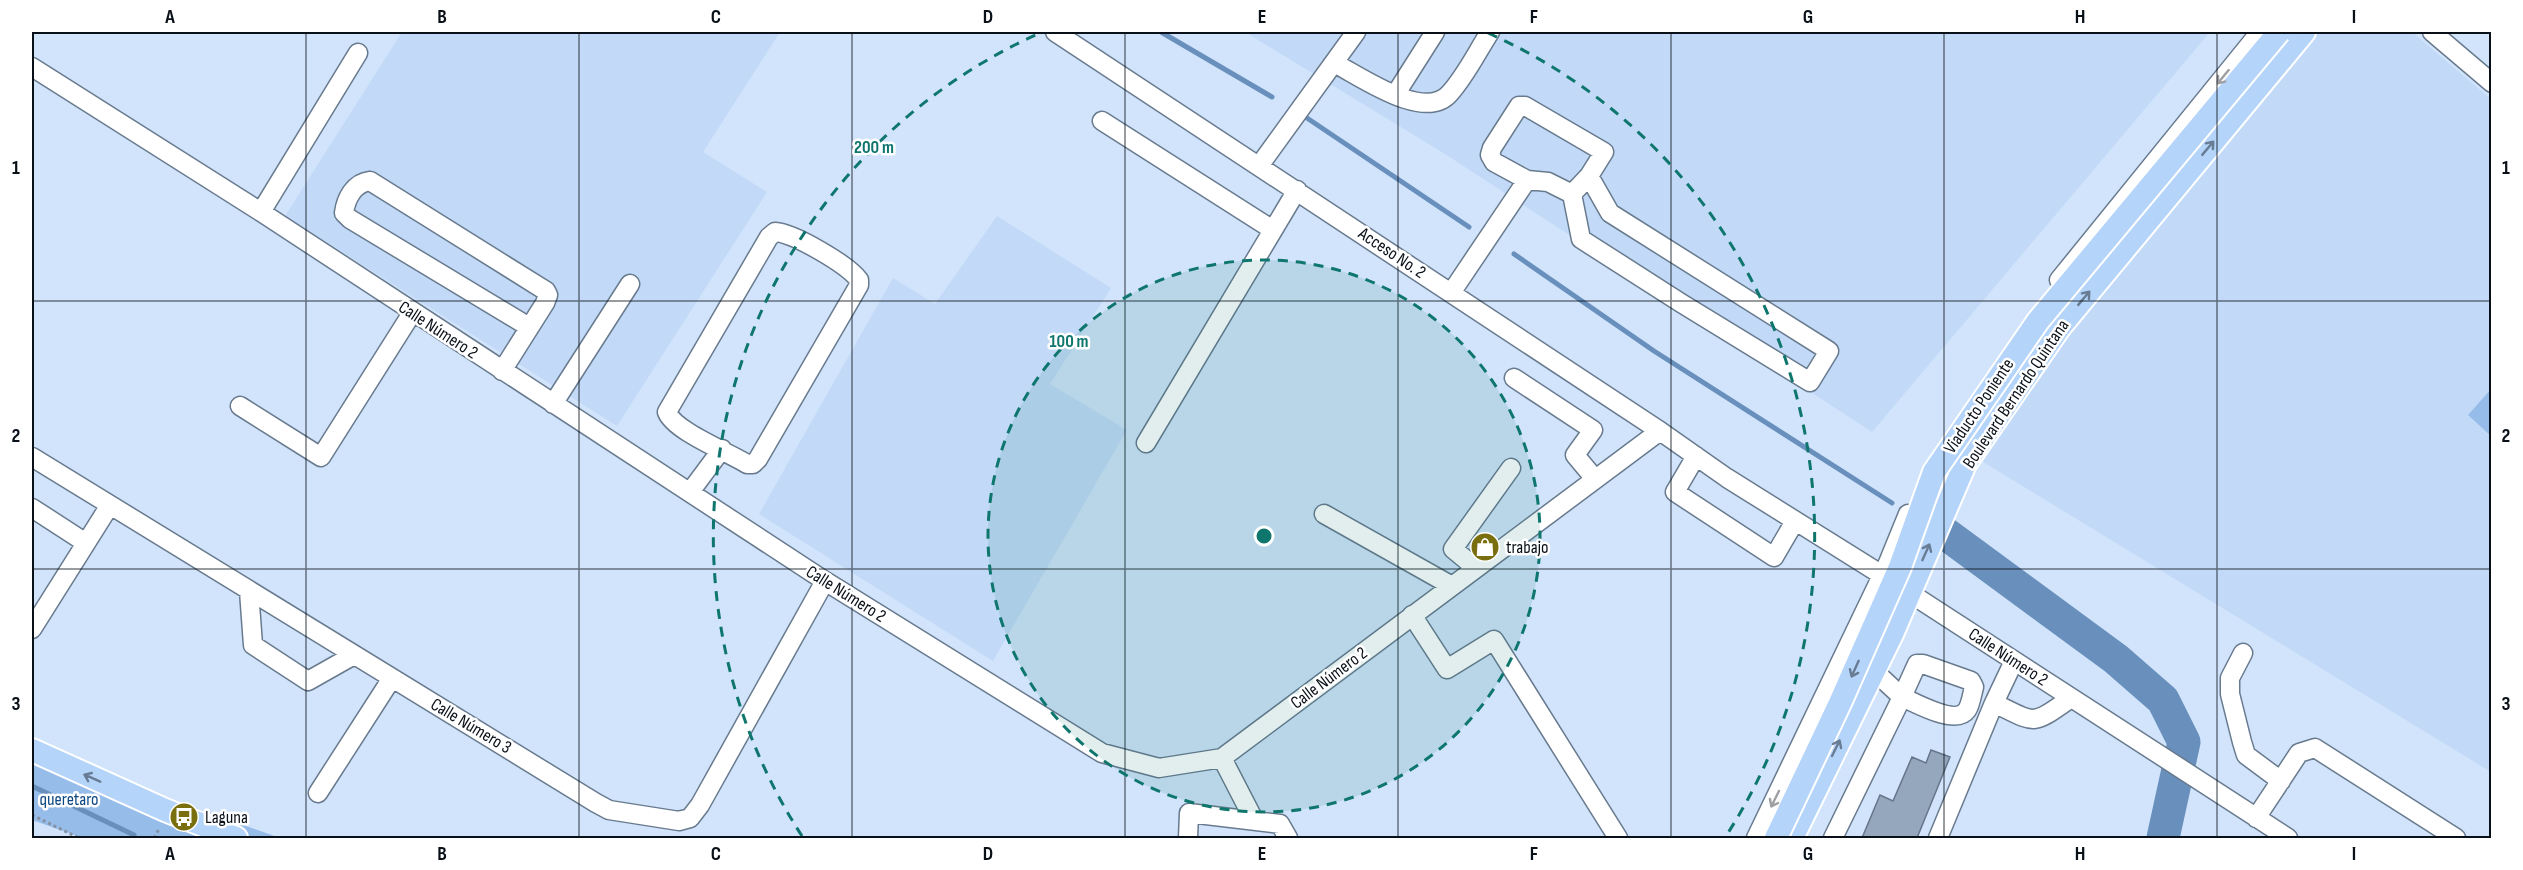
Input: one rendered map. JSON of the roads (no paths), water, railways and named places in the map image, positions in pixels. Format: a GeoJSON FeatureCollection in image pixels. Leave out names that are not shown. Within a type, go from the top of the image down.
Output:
{"type":"FeatureCollection","features":[{"type":"Feature","properties":{"kind":"main road","name":"Viaducto Poniente"},"geometry":{"type":"LineString","coordinates":[[1776,838],[1840,703],[1900,567],[1934,472],[2038,321],[2278,32]]}},
{"type":"Feature","properties":{"kind":"main road","name":"Boulevard Bernardo Quintana"},"geometry":{"type":"LineString","coordinates":[[1792,838],[1874,671],[1965,464],[2059,328],[2304,32]]}},
{"type":"Feature","properties":{"kind":"main road"},"geometry":{"type":"LineString","coordinates":[[32,750],[162,818],[236,838]]}},
{"type":"Feature","properties":{"kind":"street","name":"Acceso No. 2"},"geometry":{"type":"LineString","coordinates":[[1055,32],[1660,431],[1726,478]]}},
{"type":"Feature","properties":{"kind":"street"},"geometry":{"type":"LineString","coordinates":[[1259,166],[1356,32]]}},
{"type":"Feature","properties":{"kind":"street"},"geometry":{"type":"LineString","coordinates":[[1395,95],[1435,32]]}},
{"type":"Feature","properties":{"kind":"street"},"geometry":{"type":"LineString","coordinates":[[1334,63],[1411,102],[1433,103],[1449,95],[1490,32]]}},
{"type":"Feature","properties":{"kind":"street","name":"Boulevard Bernardo Quintana"},"geometry":{"type":"LineString","coordinates":[[1756,838],[1885,569],[1922,482],[1992,369],[2084,247],[2260,32]]}},
{"type":"Feature","properties":{"kind":"street"},"geometry":{"type":"LineString","coordinates":[[2432,32],[2492,83]]}},
{"type":"Feature","properties":{"kind":"street"},"geometry":{"type":"LineString","coordinates":[[261,212],[358,53]]}},
{"type":"Feature","properties":{"kind":"street","name":"Calle Número 2"},"geometry":{"type":"LineString","coordinates":[[32,67],[261,212],[412,313],[825,581],[1102,753],[1159,768],[1222,758],[1660,431]]}},
{"type":"Feature","properties":{"kind":"street"},"geometry":{"type":"LineString","coordinates":[[1518,106],[1525,106],[1604,152],[1589,176],[1572,194],[1548,182],[1527,180],[1494,162],[1490,155],[1491,148],[1518,106]]}},
{"type":"Feature","properties":{"kind":"street"},"geometry":{"type":"LineString","coordinates":[[1102,121],[1273,230]]}},
{"type":"Feature","properties":{"kind":"street"},"geometry":{"type":"LineString","coordinates":[[1572,194],[1581,238],[1810,382],[1829,351],[1610,213],[1589,176]]}},
{"type":"Feature","properties":{"kind":"street"},"geometry":{"type":"LineString","coordinates":[[1451,293],[1527,180]]}},
{"type":"Feature","properties":{"kind":"street"},"geometry":{"type":"LineString","coordinates":[[502,371],[547,299],[548,295],[543,288],[369,181],[362,182],[354,188],[345,204],[344,213],[350,219],[529,327]]}},
{"type":"Feature","properties":{"kind":"street"},"geometry":{"type":"LineString","coordinates":[[1146,443],[1297,190]]}},
{"type":"Feature","properties":{"kind":"street"},"geometry":{"type":"LineString","coordinates":[[775,232],[782,233],[804,242],[856,276],[859,285],[758,459],[753,464],[747,464],[722,449],[688,432],[670,419],[667,412],[769,237],[775,232]]}},
{"type":"Feature","properties":{"kind":"street"},"geometry":{"type":"LineString","coordinates":[[553,404],[630,284]]}},
{"type":"Feature","properties":{"kind":"street"},"geometry":{"type":"LineString","coordinates":[[240,406],[321,457],[412,313]]}},
{"type":"Feature","properties":{"kind":"street"},"geometry":{"type":"LineString","coordinates":[[1514,378],[1593,429],[1575,455],[1595,478]]}},
{"type":"Feature","properties":{"kind":"street"},"geometry":{"type":"LineString","coordinates":[[690,492],[722,449]]}},
{"type":"Feature","properties":{"kind":"street"},"geometry":{"type":"LineString","coordinates":[[1696,456],[1676,492],[1774,557],[1795,521]]}},
{"type":"Feature","properties":{"kind":"street","name":"Calle Número 3"},"geometry":{"type":"LineString","coordinates":[[32,457],[609,810],[679,821],[690,818],[700,805],[825,581]]}},
{"type":"Feature","properties":{"kind":"street"},"geometry":{"type":"LineString","coordinates":[[1476,568],[1453,549],[1511,468]]}},
{"type":"Feature","properties":{"kind":"street","name":"Calle Número 2"},"geometry":{"type":"LineString","coordinates":[[1726,478],[1795,521],[1885,569],[1908,592],[2288,838]]}},
{"type":"Feature","properties":{"kind":"street"},"geometry":{"type":"LineString","coordinates":[[32,629],[110,506]]}},
{"type":"Feature","properties":{"kind":"street"},"geometry":{"type":"LineString","coordinates":[[32,508],[86,543]]}},
{"type":"Feature","properties":{"kind":"street"},"geometry":{"type":"LineString","coordinates":[[1324,514],[1452,586]]}},
{"type":"Feature","properties":{"kind":"street"},"geometry":{"type":"LineString","coordinates":[[249,591],[253,645],[308,681],[354,655]]}},
{"type":"Feature","properties":{"kind":"street"},"geometry":{"type":"LineString","coordinates":[[1412,615],[1447,669],[1494,640],[1618,838]]}},
{"type":"Feature","properties":{"kind":"street"},"geometry":{"type":"LineString","coordinates":[[2242,652],[2230,678],[2230,694],[2242,742],[2246,755],[2281,781]]}},
{"type":"Feature","properties":{"kind":"street"},"geometry":{"type":"LineString","coordinates":[[1938,838],[1994,703],[2014,661]]}},
{"type":"Feature","properties":{"kind":"street"},"geometry":{"type":"LineString","coordinates":[[1833,838],[1902,697],[1874,671]]}},
{"type":"Feature","properties":{"kind":"street"},"geometry":{"type":"LineString","coordinates":[[318,793],[392,678]]}},
{"type":"Feature","properties":{"kind":"street"},"geometry":{"type":"LineString","coordinates":[[1994,703],[2029,720],[2042,718],[2071,698]]}},
{"type":"Feature","properties":{"kind":"street"},"geometry":{"type":"LineString","coordinates":[[2256,818],[2299,753],[2315,748],[2456,838]]}},
{"type":"Feature","properties":{"kind":"street"},"geometry":{"type":"LineString","coordinates":[[1222,758],[1254,820]]}},
{"type":"Feature","properties":{"kind":"street"},"geometry":{"type":"LineString","coordinates":[[1188,838],[1189,813],[1280,824],[1288,838]]}},
{"type":"Feature","properties":{"kind":"waterway"},"geometry":{"type":"LineString","coordinates":[[1161,32],[1272,97]]}},
{"type":"Feature","properties":{"kind":"waterway"},"geometry":{"type":"LineString","coordinates":[[1304,116],[1469,227]]}},
{"type":"Feature","properties":{"kind":"waterway"},"geometry":{"type":"LineString","coordinates":[[1514,254],[1654,351],[1892,503]]}},
{"type":"Feature","properties":{"kind":"waterway"},"geometry":{"type":"LineString","coordinates":[[1946,534],[2116,659],[2163,700],[2184,742],[2163,838]]}},
{"type":"Feature","properties":{"kind":"waterway"},"geometry":{"type":"LineString","coordinates":[[32,786],[134,835]]}},
{"type":"Feature","properties":{"kind":"place","name":"trabajo"},"geometry":{"type":"Point","coordinates":[1485,547]}},
{"type":"Feature","properties":{"kind":"place","name":"Laguna"},"geometry":{"type":"Point","coordinates":[184,817]}},
{"type":"Feature","properties":{"kind":"park label","name":"queretaro"},"geometry":{"type":"Point","coordinates":[69,799]}}]}
